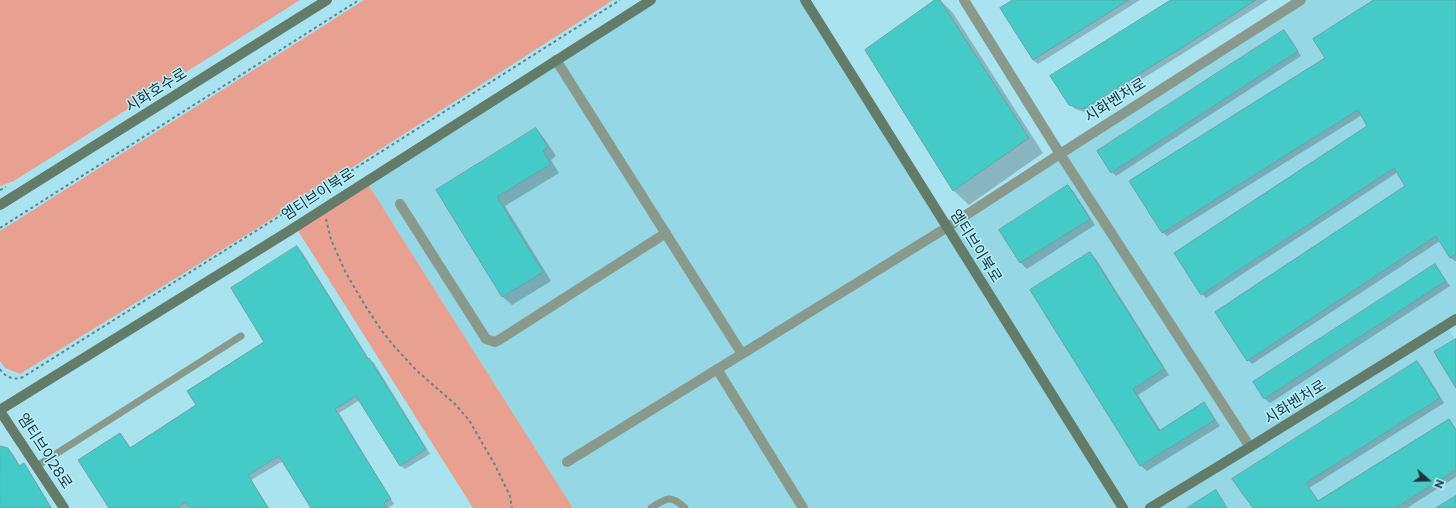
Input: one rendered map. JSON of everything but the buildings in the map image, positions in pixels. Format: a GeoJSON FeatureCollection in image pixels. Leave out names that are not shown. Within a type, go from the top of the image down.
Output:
{"type":"FeatureCollection","features":[{"type":"Feature","properties":{"kind":"street","name":"시화호수로"},"geometry":{"type":"LineString","coordinates":[[0,205],[327,0]]}},
{"type":"Feature","properties":{"kind":"street","name":"엠티브이북로"},"geometry":{"type":"LineString","coordinates":[[0,410],[324,208],[651,0]]}},
{"type":"Feature","properties":{"kind":"street","name":"엠티브이북로"},"geometry":{"type":"LineString","coordinates":[[804,0],[1123,508]]}},
{"type":"Feature","properties":{"kind":"street"},"geometry":{"type":"LineString","coordinates":[[964,0],[1060,154],[1250,448]]}},
{"type":"Feature","properties":{"kind":"street","name":"시화벤처로"},"geometry":{"type":"LineString","coordinates":[[567,462],[946,228],[1301,0]]}},
{"type":"Feature","properties":{"kind":"street"},"geometry":{"type":"LineString","coordinates":[[556,60],[742,354]]}},
{"type":"Feature","properties":{"kind":"street"},"geometry":{"type":"LineString","coordinates":[[400,204],[486,340],[490,342],[499,340],[666,233]]}},
{"type":"Feature","properties":{"kind":"street","name":"시화벤처로"},"geometry":{"type":"LineString","coordinates":[[1150,508],[1250,448],[1456,319]]}},
{"type":"Feature","properties":{"kind":"street"},"geometry":{"type":"LineString","coordinates":[[717,369],[803,508]]}},
{"type":"Feature","properties":{"kind":"street","name":"엠티브이28로"},"geometry":{"type":"LineString","coordinates":[[0,410],[64,508]]}},
{"type":"Feature","properties":{"kind":"lane"},"geometry":{"type":"LineString","coordinates":[[37,466],[241,336]]}},
{"type":"Feature","properties":{"kind":"lane"},"geometry":{"type":"LineString","coordinates":[[651,508],[664,499],[671,499],[679,502],[685,508]]}},
{"type":"Feature","properties":{"kind":"path"},"geometry":{"type":"LineString","coordinates":[[0,228],[359,0]]}},
{"type":"Feature","properties":{"kind":"path"},"geometry":{"type":"LineString","coordinates":[[0,371],[8,377],[16,379],[23,377],[620,0]]}},
{"type":"Feature","properties":{"kind":"path"},"geometry":{"type":"LineString","coordinates":[[324,208],[331,240],[345,271],[364,304],[394,346],[416,370],[455,404],[469,420],[510,496],[512,508]]}},
{"type":"Feature","properties":{"kind":"shaded area"},"geometry":{"type":"Polygon","coordinates":[[[0,0],[300,0],[14,181],[0,186],[0,0]]]}},
{"type":"Feature","properties":{"kind":"shaded area"},"geometry":{"type":"Polygon","coordinates":[[[364,0],[613,0],[259,227],[20,374],[5,368],[0,361],[0,231],[364,0]]]}},
{"type":"Feature","properties":{"kind":"shaded area"},"geometry":{"type":"Polygon","coordinates":[[[651,0],[805,0],[947,227],[1304,0],[1456,0],[1456,318],[1446,325],[1456,341],[1456,508],[573,508],[366,181],[651,0]]]}},
{"type":"Feature","properties":{"kind":"shaded area"},"geometry":{"type":"Polygon","coordinates":[[[366,181],[573,508],[473,508],[295,226],[366,181]]]}}]}
